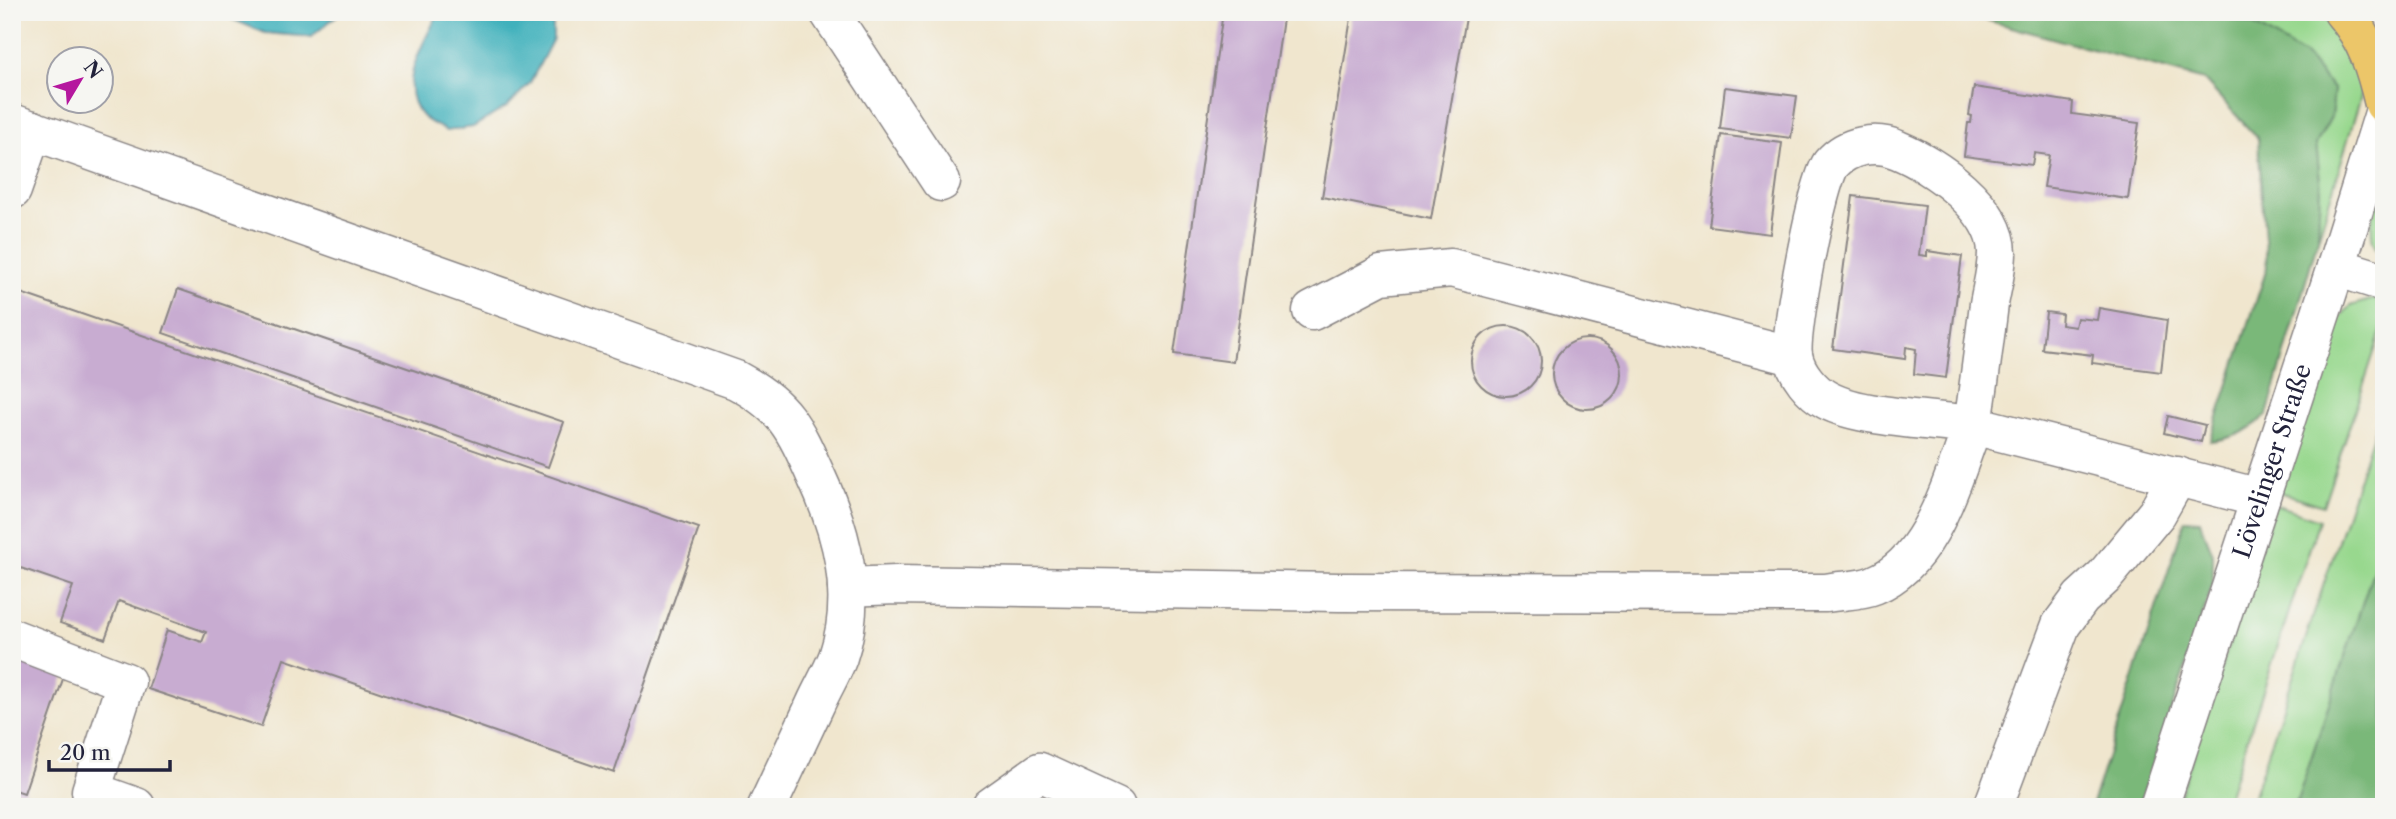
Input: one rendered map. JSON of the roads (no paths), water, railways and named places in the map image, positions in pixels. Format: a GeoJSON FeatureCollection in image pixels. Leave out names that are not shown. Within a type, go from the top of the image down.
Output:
{"type":"FeatureCollection","features":[{"type":"Feature","properties":{"kind":"main road"},"geometry":{"type":"LineString","coordinates":[[2343,12],[2362,37],[2375,65],[2384,104]]}},
{"type":"Feature","properties":{"kind":"street"},"geometry":{"type":"LineString","coordinates":[[829,12],[942,182]]}},
{"type":"Feature","properties":{"kind":"street","name":"Lövelinger Straße"},"geometry":{"type":"LineString","coordinates":[[2158,807],[2384,113]]}},
{"type":"Feature","properties":{"kind":"street"},"geometry":{"type":"LineString","coordinates":[[12,190],[23,127],[736,380],[763,394],[785,416],[800,441],[830,506],[842,542],[847,587],[846,621],[838,657],[767,807]]}},
{"type":"Feature","properties":{"kind":"street"},"geometry":{"type":"LineString","coordinates":[[847,587],[897,585],[1339,592],[1826,593],[1873,586],[1904,567],[1933,528],[1973,425],[1997,250],[1987,219],[1968,197],[1920,159],[1885,144],[1851,148],[1830,165],[1820,192],[1794,324],[1793,356],[1806,383],[1827,400],[1867,412],[1973,425],[2260,498]]}},
{"type":"Feature","properties":{"kind":"street"},"geometry":{"type":"LineString","coordinates":[[2336,267],[2384,282]]}},
{"type":"Feature","properties":{"kind":"street"},"geometry":{"type":"LineString","coordinates":[[1312,311],[1381,275],[1451,268],[1793,356]]}},
{"type":"Feature","properties":{"kind":"street"},"geometry":{"type":"LineString","coordinates":[[1993,807],[2061,625],[2081,598],[2105,577],[2157,513],[2178,476]]}},
{"type":"Feature","properties":{"kind":"street"},"geometry":{"type":"LineString","coordinates":[[12,638],[126,682],[91,791],[136,807]]}},
{"type":"Feature","properties":{"kind":"street"},"geometry":{"type":"LineString","coordinates":[[991,807],[1040,772],[1116,807]]}},
{"type":"Feature","properties":{"kind":"water"},"geometry":{"type":"Polygon","coordinates":[[[215,12],[341,12],[311,37],[265,33],[215,12]]]}},
{"type":"Feature","properties":{"kind":"water"},"geometry":{"type":"Polygon","coordinates":[[[439,12],[553,12],[553,39],[530,83],[508,106],[473,127],[446,131],[424,118],[414,104],[411,78],[420,50],[439,12]]]}}]}
